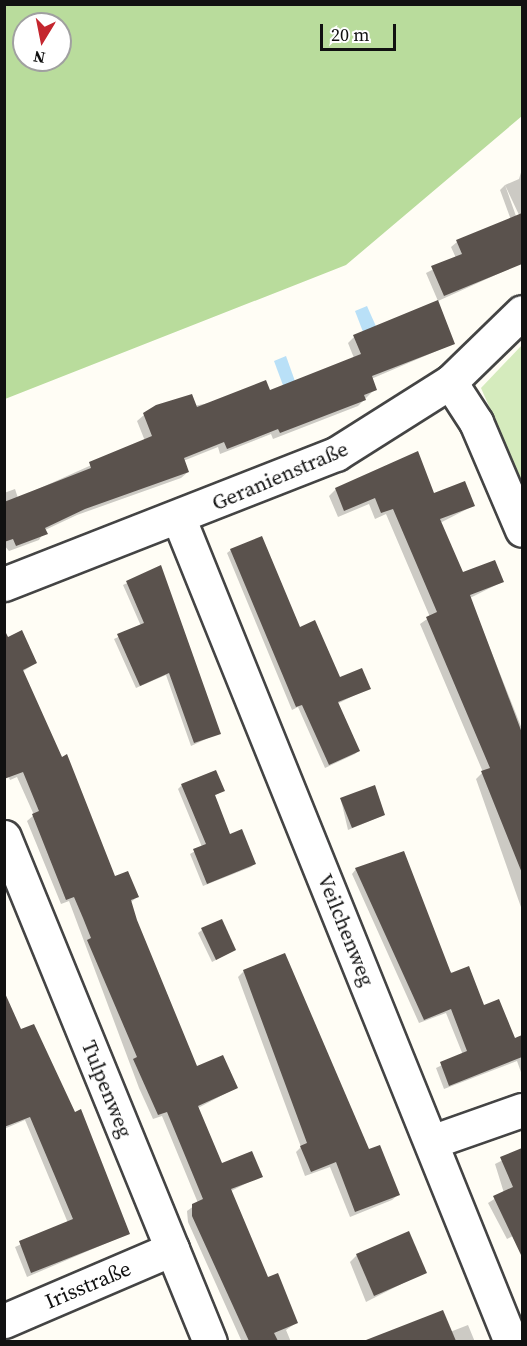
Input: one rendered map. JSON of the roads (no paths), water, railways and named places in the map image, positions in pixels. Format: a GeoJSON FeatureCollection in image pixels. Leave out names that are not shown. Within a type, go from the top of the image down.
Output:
{"type":"FeatureCollection","features":[{"type":"Feature","properties":{"kind":"street","name":"Geranienstraße"},"geometry":{"type":"LineString","coordinates":[[4,584],[179,519],[336,454],[450,382],[522,312]]}},
{"type":"Feature","properties":{"kind":"street"},"geometry":{"type":"LineString","coordinates":[[450,382],[476,422],[522,530]]}},
{"type":"Feature","properties":{"kind":"street","name":"Veilchenweg"},"geometry":{"type":"LineString","coordinates":[[179,519],[511,1341]]}},
{"type":"Feature","properties":{"kind":"street","name":"Tulpenweg"},"geometry":{"type":"LineString","coordinates":[[4,837],[210,1341]]}},
{"type":"Feature","properties":{"kind":"street"},"geometry":{"type":"LineString","coordinates":[[431,1142],[522,1110]]}},
{"type":"Feature","properties":{"kind":"street","name":"Irisstraße"},"geometry":{"type":"LineString","coordinates":[[4,1321],[172,1249]]}},
{"type":"Feature","properties":{"kind":"water"},"geometry":{"type":"Polygon","coordinates":[[[367,306],[378,331],[365,337],[355,311],[367,306]]]}},
{"type":"Feature","properties":{"kind":"water"},"geometry":{"type":"Polygon","coordinates":[[[286,356],[296,384],[284,388],[274,361],[286,356]]]}}]}
